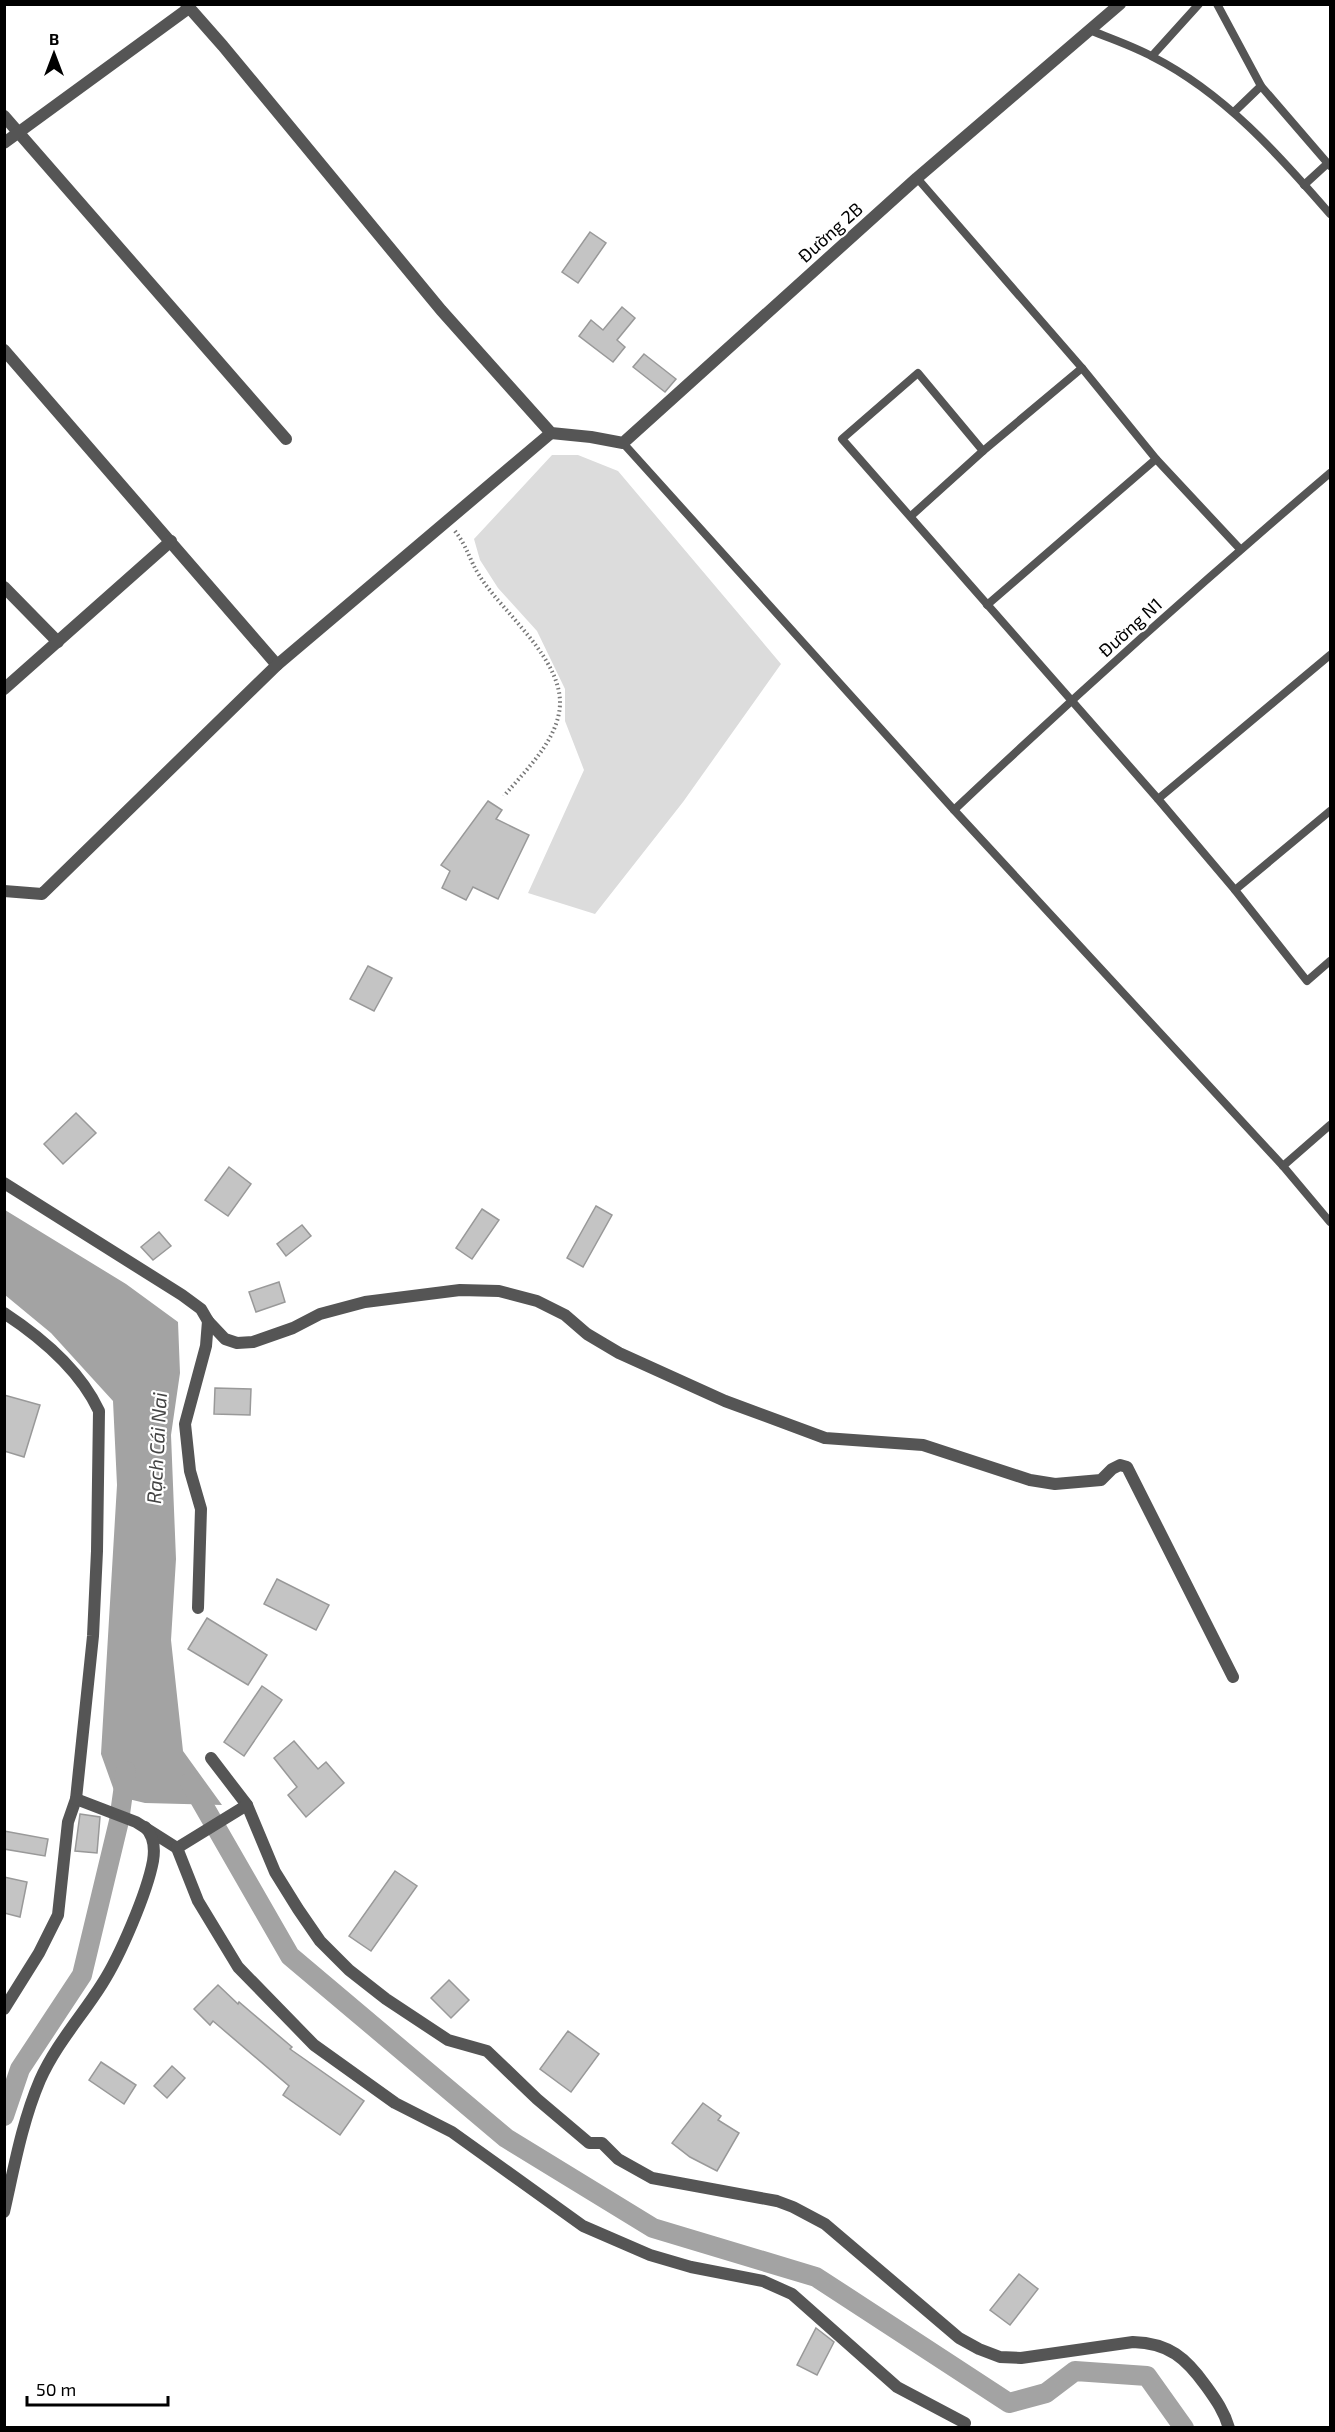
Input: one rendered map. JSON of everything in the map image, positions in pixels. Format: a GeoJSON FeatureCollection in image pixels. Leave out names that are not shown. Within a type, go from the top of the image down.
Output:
{"type":"FeatureCollection","features":[{"type":"Feature","properties":{"kind":"street","name":"Đường 2B"},"geometry":{"type":"LineString","coordinates":[[623,443],[917,178],[1120,4]]}},
{"type":"Feature","properties":{"kind":"street"},"geometry":{"type":"LineString","coordinates":[[4,143],[187,6],[223,46],[441,310],[551,434],[591,437],[623,443]]}},
{"type":"Feature","properties":{"kind":"street"},"geometry":{"type":"LineString","coordinates":[[4,116],[286,439]]}},
{"type":"Feature","properties":{"kind":"street"},"geometry":{"type":"LineString","coordinates":[[4,350],[277,665]]}},
{"type":"Feature","properties":{"kind":"street"},"geometry":{"type":"LineString","coordinates":[[4,891],[42,894],[277,665],[551,434]]}},
{"type":"Feature","properties":{"kind":"street"},"geometry":{"type":"LineString","coordinates":[[4,689],[171,542]]}},
{"type":"Feature","properties":{"kind":"street"},"geometry":{"type":"LineString","coordinates":[[4,587],[58,642]]}},
{"type":"Feature","properties":{"kind":"street"},"geometry":{"type":"LineString","coordinates":[[4,1183],[182,1295],[201,1309],[208,1322],[225,1339],[237,1343],[253,1342],[293,1328],[320,1314],[365,1302],[459,1290],[499,1291],[537,1301],[565,1315],[587,1334],[619,1353],[725,1401],[825,1438],[923,1445],[1030,1480],[1055,1484],[1101,1480],[1112,1469],[1120,1465],[1128,1467],[1233,1677]]}},
{"type":"Feature","properties":{"kind":"street"},"geometry":{"type":"LineString","coordinates":[[4,1313],[47,1345],[89,1391],[99,1411],[93,1636],[76,1799],[68,1822],[58,1915],[39,1953],[4,2009]]}},
{"type":"Feature","properties":{"kind":"street"},"geometry":{"type":"LineString","coordinates":[[198,1608],[201,1509],[190,1471],[184,1425],[206,1346],[208,1322]]}},
{"type":"Feature","properties":{"kind":"street"},"geometry":{"type":"LineString","coordinates":[[211,1758],[243,1807],[275,1872],[320,1941],[349,1970],[386,1999],[448,2040],[486,2051],[537,2099],[589,2143],[602,2143],[618,2159],[652,2178],[777,2201],[794,2207],[825,2224],[959,2338],[1000,2357],[1021,2358],[1133,2342],[1151,2343],[1171,2350],[1192,2366],[1223,2409],[1229,2427]]}},
{"type":"Feature","properties":{"kind":"street"},"geometry":{"type":"LineString","coordinates":[[76,1799],[141,1825],[182,1845],[198,1901],[238,1967],[314,2045],[395,2103],[452,2132],[583,2226],[650,2255],[691,2267],[763,2281],[792,2294],[897,2387],[964,2423]]}},
{"type":"Feature","properties":{"kind":"street"},"geometry":{"type":"LineString","coordinates":[[182,1845],[243,1807]]}},
{"type":"Feature","properties":{"kind":"street"},"geometry":{"type":"LineString","coordinates":[[4,2212],[22,2132],[39,2083],[50,2060],[103,1983],[121,1948],[148,1878],[153,1847],[151,1833],[141,1825]]}},
{"type":"Feature","properties":{"kind":"lane"},"geometry":{"type":"LineString","coordinates":[[1152,56],[1199,4]]}},
{"type":"Feature","properties":{"kind":"lane"},"geometry":{"type":"LineString","coordinates":[[1217,4],[1261,86],[1329,165],[1304,184]]}},
{"type":"Feature","properties":{"kind":"lane"},"geometry":{"type":"LineString","coordinates":[[1090,30],[1152,56],[1175,69],[1234,112],[1330,214]]}},
{"type":"Feature","properties":{"kind":"lane"},"geometry":{"type":"LineString","coordinates":[[1234,112],[1261,86]]}},
{"type":"Feature","properties":{"kind":"lane"},"geometry":{"type":"LineString","coordinates":[[917,178],[1082,368],[1156,459],[1240,549]]}},
{"type":"Feature","properties":{"kind":"lane"},"geometry":{"type":"LineString","coordinates":[[911,516],[983,451],[1082,368]]}},
{"type":"Feature","properties":{"kind":"lane"},"geometry":{"type":"LineString","coordinates":[[983,451],[918,373],[842,439],[1158,799],[1235,890],[1307,981],[1330,961]]}},
{"type":"Feature","properties":{"kind":"lane"},"geometry":{"type":"LineString","coordinates":[[623,443],[954,810],[1283,1166],[1330,1222]]}},
{"type":"Feature","properties":{"kind":"lane"},"geometry":{"type":"LineString","coordinates":[[987,605],[1156,459]]}},
{"type":"Feature","properties":{"kind":"lane","name":"Đường N1"},"geometry":{"type":"LineString","coordinates":[[954,810],[1072,699],[1240,549],[1330,473]]}},
{"type":"Feature","properties":{"kind":"lane"},"geometry":{"type":"LineString","coordinates":[[1158,799],[1330,655]]}},
{"type":"Feature","properties":{"kind":"lane"},"geometry":{"type":"LineString","coordinates":[[1235,890],[1330,811]]}},
{"type":"Feature","properties":{"kind":"lane"},"geometry":{"type":"LineString","coordinates":[[1283,1166],[1330,1125]]}},
{"type":"Feature","properties":{"kind":"path"},"geometry":{"type":"LineString","coordinates":[[447,521],[467,546],[479,575],[536,642],[558,687],[560,713],[547,743],[504,796]]}},
{"type":"Feature","properties":{"kind":"shaded area"},"geometry":{"type":"Polygon","coordinates":[[[552,455],[578,455],[618,471],[781,664],[683,802],[595,914],[528,893],[584,770],[565,721],[565,689],[537,631],[498,588],[480,560],[474,539],[552,455]]]}},
{"type":"Feature","properties":{"kind":"water","name":"Rạch Cái Nai"},"geometry":{"type":"Polygon","coordinates":[[[5,1210],[126,1284],[178,1322],[180,1373],[171,1435],[176,1559],[171,1640],[183,1751],[222,1805],[145,1803],[116,1796],[101,1754],[117,1485],[113,1401],[51,1333],[5,1295],[5,1210]]]}},
{"type":"Feature","properties":{"kind":"building"},"geometry":{"type":"Polygon","coordinates":[[[590,232],[606,243],[578,283],[562,272],[590,232]]]}},
{"type":"Feature","properties":{"kind":"building"},"geometry":{"type":"Polygon","coordinates":[[[622,307],[635,318],[617,340],[625,347],[613,362],[579,336],[591,320],[603,330],[622,307]]]}},
{"type":"Feature","properties":{"kind":"building"},"geometry":{"type":"Polygon","coordinates":[[[644,354],[676,379],[665,392],[633,367],[644,354]]]}},
{"type":"Feature","properties":{"kind":"building"},"geometry":{"type":"Polygon","coordinates":[[[488,801],[502,810],[496,819],[529,835],[498,899],[473,887],[466,900],[442,888],[450,871],[441,865],[488,801]]]}},
{"type":"Feature","properties":{"kind":"building"},"geometry":{"type":"Polygon","coordinates":[[[368,966],[392,978],[374,1011],[350,999],[368,966]]]}},
{"type":"Feature","properties":{"kind":"building"},"geometry":{"type":"Polygon","coordinates":[[[76,1113],[96,1133],[63,1164],[44,1144],[76,1113]]]}},
{"type":"Feature","properties":{"kind":"building"},"geometry":{"type":"Polygon","coordinates":[[[229,1167],[251,1184],[228,1216],[205,1200],[229,1167]]]}},
{"type":"Feature","properties":{"kind":"building"},"geometry":{"type":"Polygon","coordinates":[[[596,1206],[612,1215],[583,1267],[567,1258],[596,1206]]]}},
{"type":"Feature","properties":{"kind":"building"},"geometry":{"type":"Polygon","coordinates":[[[482,1209],[499,1220],[472,1259],[456,1248],[482,1209]]]}},
{"type":"Feature","properties":{"kind":"building"},"geometry":{"type":"Polygon","coordinates":[[[302,1225],[311,1236],[286,1256],[277,1244],[302,1225]]]}},
{"type":"Feature","properties":{"kind":"building"},"geometry":{"type":"Polygon","coordinates":[[[159,1232],[171,1246],[153,1260],[141,1247],[159,1232]]]}},
{"type":"Feature","properties":{"kind":"building"},"geometry":{"type":"Polygon","coordinates":[[[279,1282],[285,1302],[256,1312],[249,1292],[279,1282]]]}},
{"type":"Feature","properties":{"kind":"building"},"geometry":{"type":"Polygon","coordinates":[[[215,1388],[251,1389],[250,1415],[214,1414],[215,1388]]]}},
{"type":"Feature","properties":{"kind":"building"},"geometry":{"type":"Polygon","coordinates":[[[4,1395],[40,1405],[24,1457],[4,1451],[4,1395]]]}},
{"type":"Feature","properties":{"kind":"building"},"geometry":{"type":"Polygon","coordinates":[[[277,1579],[329,1605],[316,1630],[264,1604],[277,1579]]]}},
{"type":"Feature","properties":{"kind":"building"},"geometry":{"type":"Polygon","coordinates":[[[207,1618],[267,1655],[248,1685],[188,1649],[207,1618]]]}},
{"type":"Feature","properties":{"kind":"building"},"geometry":{"type":"Polygon","coordinates":[[[262,1686],[282,1700],[244,1756],[224,1742],[262,1686]]]}},
{"type":"Feature","properties":{"kind":"building"},"geometry":{"type":"Polygon","coordinates":[[[294,1741],[318,1769],[326,1762],[344,1783],[306,1817],[288,1795],[297,1787],[274,1758],[294,1741]]]}},
{"type":"Feature","properties":{"kind":"building"},"geometry":{"type":"Polygon","coordinates":[[[80,1814],[100,1817],[97,1853],[75,1851],[80,1814]]]}},
{"type":"Feature","properties":{"kind":"building"},"geometry":{"type":"Polygon","coordinates":[[[4,1831],[48,1839],[45,1856],[4,1849],[4,1831]]]}},
{"type":"Feature","properties":{"kind":"building"},"geometry":{"type":"Polygon","coordinates":[[[395,1871],[417,1886],[371,1951],[349,1936],[395,1871]]]}},
{"type":"Feature","properties":{"kind":"building"},"geometry":{"type":"Polygon","coordinates":[[[4,1877],[27,1882],[20,1917],[4,1913],[4,1877]]]}},
{"type":"Feature","properties":{"kind":"building"},"geometry":{"type":"Polygon","coordinates":[[[449,1980],[469,2000],[451,2018],[431,1998],[449,1980]]]}},
{"type":"Feature","properties":{"kind":"building"},"geometry":{"type":"Polygon","coordinates":[[[218,1985],[292,2047],[290,2049],[364,2101],[340,2135],[283,2095],[289,2086],[213,2021],[210,2025],[194,2009],[218,1985]]]}},
{"type":"Feature","properties":{"kind":"building"},"geometry":{"type":"Polygon","coordinates":[[[568,2031],[599,2054],[571,2092],[540,2069],[568,2031]]]}},
{"type":"Feature","properties":{"kind":"building"},"geometry":{"type":"Polygon","coordinates":[[[101,2062],[136,2085],[124,2104],[89,2080],[101,2062]]]}},
{"type":"Feature","properties":{"kind":"building"},"geometry":{"type":"Polygon","coordinates":[[[172,2066],[185,2078],[167,2098],[154,2086],[172,2066]]]}},
{"type":"Feature","properties":{"kind":"building"},"geometry":{"type":"Polygon","coordinates":[[[703,2103],[721,2116],[718,2120],[739,2133],[717,2171],[690,2157],[672,2143],[703,2103]]]}},
{"type":"Feature","properties":{"kind":"building"},"geometry":{"type":"Polygon","coordinates":[[[1019,2274],[1038,2289],[1010,2325],[990,2310],[1019,2274]]]}},
{"type":"Feature","properties":{"kind":"building"},"geometry":{"type":"Polygon","coordinates":[[[816,2328],[834,2342],[817,2375],[797,2365],[816,2328]]]}},
{"type":"Feature","properties":{"kind":"waterway"},"geometry":{"type":"LineString","coordinates":[[4,2116],[20,2069],[82,1975],[119,1821],[126,1771]]}},
{"type":"Feature","properties":{"kind":"waterway"},"geometry":{"type":"LineString","coordinates":[[190,1782],[290,1956],[506,2138],[653,2228],[816,2277],[1009,2403],[1046,2393],[1075,2371],[1147,2376],[1184,2428]]}}]}
